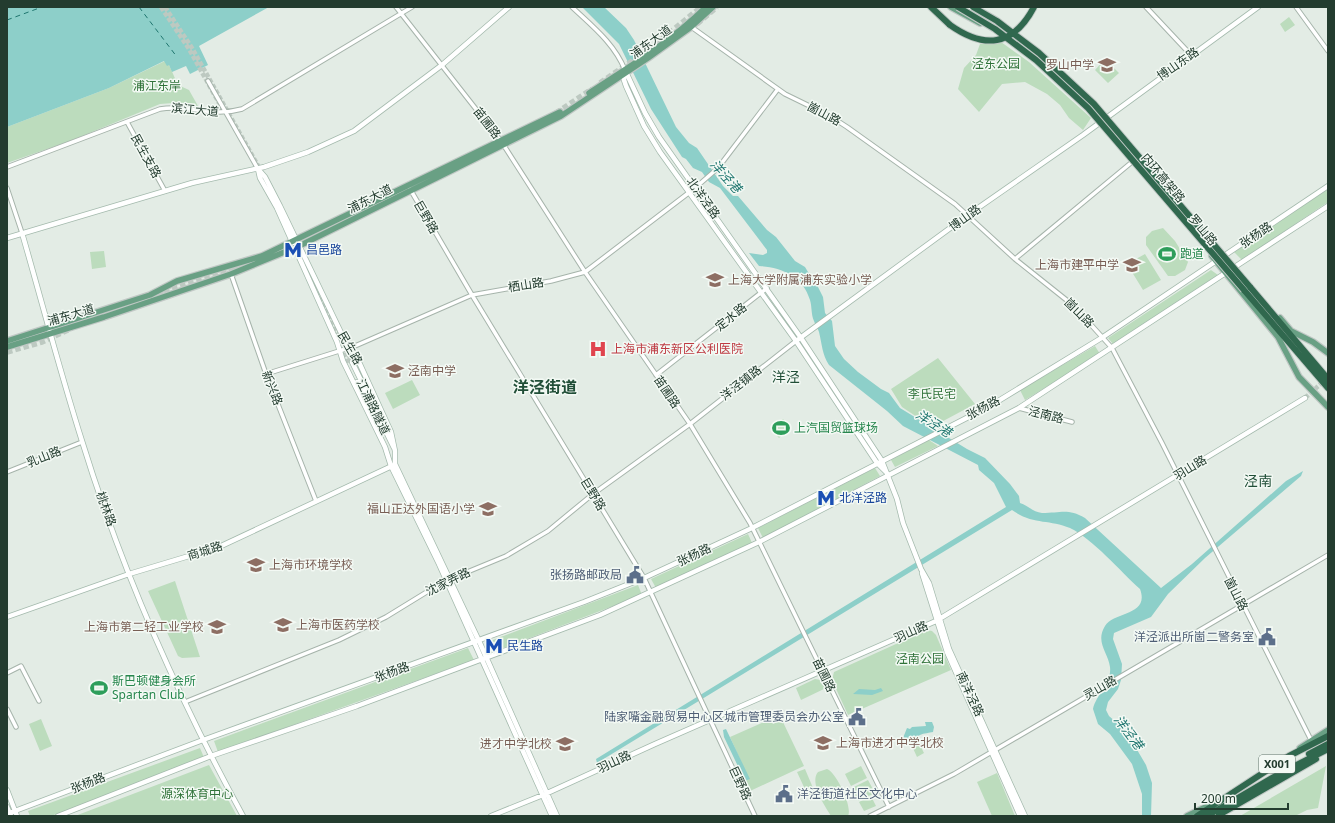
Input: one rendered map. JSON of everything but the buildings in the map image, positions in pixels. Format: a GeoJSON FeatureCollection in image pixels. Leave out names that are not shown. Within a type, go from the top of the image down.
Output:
{"type":"FeatureCollection","features":[{"type":"Feature","properties":{"kind":"highway"},"geometry":{"type":"LineString","coordinates":[[931,7],[950,25],[964,34],[984,41],[995,40],[1014,32],[1030,14],[1034,7]]}},
{"type":"Feature","properties":{"kind":"highway","name":"内环高架路"},"geometry":{"type":"LineString","coordinates":[[958,7],[995,29],[1036,60],[1088,108],[1328,388]]}},
{"type":"Feature","properties":{"kind":"highway","name":"内环高架路"},"geometry":{"type":"LineString","coordinates":[[973,7],[997,21],[1039,53],[1094,104],[1328,379]]}},
{"type":"Feature","properties":{"kind":"highway","name":"X001"},"geometry":{"type":"LineString","coordinates":[[1197,816],[1229,797],[1289,756],[1328,736]]}},
{"type":"Feature","properties":{"kind":"highway"},"geometry":{"type":"LineString","coordinates":[[1279,774],[1306,756],[1328,744]]}},
{"type":"Feature","properties":{"kind":"highway","name":"X001"},"geometry":{"type":"LineString","coordinates":[[1207,816],[1279,774],[1328,749]]}},
{"type":"Feature","properties":{"kind":"highway"},"geometry":{"type":"LineString","coordinates":[[1218,816],[1290,773],[1328,753]]}},
{"type":"Feature","properties":{"kind":"main road"},"geometry":{"type":"LineString","coordinates":[[7,238],[165,191],[258,169],[308,152],[354,132],[442,65],[509,7]]}},
{"type":"Feature","properties":{"kind":"main road","name":"浦东大道"},"geometry":{"type":"LineString","coordinates":[[689,25],[706,7]]}},
{"type":"Feature","properties":{"kind":"main road","name":"浦东大道"},"geometry":{"type":"LineString","coordinates":[[7,341],[50,329],[104,317],[231,274],[296,244],[502,143],[558,113],[626,71],[713,7]]}},
{"type":"Feature","properties":{"kind":"main road","name":"罗山路"},"geometry":{"type":"LineString","coordinates":[[952,7],[994,31],[1035,62],[1087,109],[1278,337],[1299,377],[1328,407]]}},
{"type":"Feature","properties":{"kind":"main road","name":"罗山路"},"geometry":{"type":"LineString","coordinates":[[977,7],[998,19],[1040,51],[1095,102],[1291,331],[1313,342],[1328,353]]}},
{"type":"Feature","properties":{"kind":"main road","name":"博山东路"},"geometry":{"type":"LineString","coordinates":[[1099,123],[1258,7]]}},
{"type":"Feature","properties":{"kind":"main road","name":"北洋泾路"},"geometry":{"type":"LineString","coordinates":[[626,71],[645,113],[695,188],[801,338],[882,461],[889,476]]}},
{"type":"Feature","properties":{"kind":"main road","name":"北洋泾路"},"geometry":{"type":"LineString","coordinates":[[626,71],[626,86],[644,126],[689,193],[796,341],[877,463],[889,476]]}},
{"type":"Feature","properties":{"kind":"main road","name":"博山路"},"geometry":{"type":"LineString","coordinates":[[832,315],[968,215],[1099,123]]}},
{"type":"Feature","properties":{"kind":"main road","name":"民生路"},"geometry":{"type":"LineString","coordinates":[[258,169],[260,178],[296,244],[349,348],[358,360],[391,432],[395,451],[393,465]]}},
{"type":"Feature","properties":{"kind":"main road","name":"张杨路"},"geometry":{"type":"LineString","coordinates":[[9,814],[15,810],[203,740],[476,641],[644,578],[752,528],[990,406],[1103,337],[1328,186]]}},
{"type":"Feature","properties":{"kind":"main road","name":"张杨路"},"geometry":{"type":"LineString","coordinates":[[58,816],[212,756],[357,706],[600,615],[759,542],[1019,408],[1328,206]]}},
{"type":"Feature","properties":{"kind":"main road","name":"桃林路"},"geometry":{"type":"LineString","coordinates":[[22,233],[82,442],[129,574],[185,702],[243,816]]}},
{"type":"Feature","properties":{"kind":"main road","name":"浦东大道"},"geometry":{"type":"LineString","coordinates":[[7,347],[50,329],[150,295],[177,281],[259,257],[296,244]]}},
{"type":"Feature","properties":{"kind":"main road","name":"民生路"},"geometry":{"type":"LineString","coordinates":[[296,244],[340,352],[448,580],[545,794],[557,816]]}},
{"type":"Feature","properties":{"kind":"main road"},"geometry":{"type":"LineString","coordinates":[[186,282],[259,257]]}},
{"type":"Feature","properties":{"kind":"main road","name":"洋泾镇路"},"geometry":{"type":"LineString","coordinates":[[796,341],[832,315]]}},
{"type":"Feature","properties":{"kind":"main road","name":"江浦路隧道"},"geometry":{"type":"LineString","coordinates":[[385,447],[378,427],[350,363],[395,451]]}},
{"type":"Feature","properties":{"kind":"main road","name":"羽山路"},"geometry":{"type":"LineString","coordinates":[[491,816],[545,794],[938,620],[1305,398]]}},
{"type":"Feature","properties":{"kind":"main road","name":"商城路"},"geometry":{"type":"LineString","coordinates":[[7,617],[129,574],[219,547],[393,465]]}},
{"type":"Feature","properties":{"kind":"main road","name":"南洋泾路"},"geometry":{"type":"LineString","coordinates":[[889,476],[899,512],[921,569],[947,652],[1025,816]]}},
{"type":"Feature","properties":{"kind":"main road"},"geometry":{"type":"LineString","coordinates":[[1289,756],[1328,730]]}},
{"type":"Feature","properties":{"kind":"main road","name":"南洋泾路"},"geometry":{"type":"LineString","coordinates":[[993,750],[1020,816]]}},
{"type":"Feature","properties":{"kind":"main road","name":"X001"},"geometry":{"type":"LineString","coordinates":[[1218,816],[1242,798],[1300,763]]}},
{"type":"Feature","properties":{"kind":"main road"},"geometry":{"type":"LineString","coordinates":[[7,790],[17,816]]}},
{"type":"Feature","properties":{"kind":"main road","name":"民生路"},"geometry":{"type":"LineString","coordinates":[[545,794],[552,816]]}},
{"type":"Feature","properties":{"kind":"main road","name":"X001"},"geometry":{"type":"LineString","coordinates":[[1187,816],[1229,797]]}},
{"type":"Feature","properties":{"kind":"main road"},"geometry":{"type":"LineString","coordinates":[[7,807],[9,814]]}},
{"type":"Feature","properties":{"kind":"street","name":"苗圃路"},"geometry":{"type":"LineString","coordinates":[[396,7],[502,143],[585,272],[690,424],[752,528],[889,807]]}},
{"type":"Feature","properties":{"kind":"street","name":"滨江大道"},"geometry":{"type":"LineString","coordinates":[[7,167],[160,109],[180,107],[211,113],[226,113],[242,109],[412,7]]}},
{"type":"Feature","properties":{"kind":"street","name":"北洋泾路"},"geometry":{"type":"LineString","coordinates":[[572,7],[609,42],[626,71]]}},
{"type":"Feature","properties":{"kind":"street"},"geometry":{"type":"LineString","coordinates":[[1146,7],[1191,55]]}},
{"type":"Feature","properties":{"kind":"street"},"geometry":{"type":"LineString","coordinates":[[1296,7],[1328,51]]}},
{"type":"Feature","properties":{"kind":"street","name":"崮山路"},"geometry":{"type":"LineString","coordinates":[[689,25],[778,89],[847,127],[968,215],[1015,259],[1074,306],[1103,337],[1112,348],[1162,443],[1177,476],[1311,740]]}},
{"type":"Feature","properties":{"kind":"street","name":"民生路"},"geometry":{"type":"LineString","coordinates":[[208,81],[258,169]]}},
{"type":"Feature","properties":{"kind":"street","name":"栖山路"},"geometry":{"type":"LineString","coordinates":[[340,352],[472,295],[552,281],[585,272],[689,193],[718,168],[778,89]]}},
{"type":"Feature","properties":{"kind":"street","name":"民生支路"},"geometry":{"type":"LineString","coordinates":[[127,122],[165,191]]}},
{"type":"Feature","properties":{"kind":"street"},"geometry":{"type":"LineString","coordinates":[[1015,259],[1132,162]]}},
{"type":"Feature","properties":{"kind":"street","name":"桃林路"},"geometry":{"type":"LineString","coordinates":[[7,188],[22,233]]}},
{"type":"Feature","properties":{"kind":"street","name":"巨野路"},"geometry":{"type":"LineString","coordinates":[[409,188],[472,295],[644,578],[755,816]]}},
{"type":"Feature","properties":{"kind":"street","name":"新兴路"},"geometry":{"type":"LineString","coordinates":[[231,274],[266,374],[316,502]]}},
{"type":"Feature","properties":{"kind":"street","name":"定水路"},"geometry":{"type":"LineString","coordinates":[[656,375],[767,288]]}},
{"type":"Feature","properties":{"kind":"street","name":"洋泾镇路"},"geometry":{"type":"LineString","coordinates":[[690,424],[796,341]]}},
{"type":"Feature","properties":{"kind":"street"},"geometry":{"type":"LineString","coordinates":[[266,374],[340,352]]}},
{"type":"Feature","properties":{"kind":"street","name":"泾南路"},"geometry":{"type":"LineString","coordinates":[[1019,408],[1072,422]]}},
{"type":"Feature","properties":{"kind":"street","name":"沈家弄路"},"geometry":{"type":"LineString","coordinates":[[185,702],[339,640],[386,617],[448,580],[506,556],[548,531],[593,494],[690,424]]}},
{"type":"Feature","properties":{"kind":"street","name":"乳山路"},"geometry":{"type":"LineString","coordinates":[[7,472],[82,442]]}},
{"type":"Feature","properties":{"kind":"street","name":"灵山路"},"geometry":{"type":"LineString","coordinates":[[870,816],[943,781],[993,750],[1328,555]]}},
{"type":"Feature","properties":{"kind":"street"},"geometry":{"type":"LineString","coordinates":[[7,673],[21,666],[39,701]]}},
{"type":"Feature","properties":{"kind":"street"},"geometry":{"type":"LineString","coordinates":[[7,709],[16,727]]}},
{"type":"Feature","properties":{"kind":"green space"},"geometry":{"type":"Polygon","coordinates":[[[1289,17],[1295,25],[1285,32],[1280,24],[1289,17]]]}},
{"type":"Feature","properties":{"kind":"green space","name":"泾东公园"},"geometry":{"type":"Polygon","coordinates":[[[1001,42],[1029,62],[1091,118],[1083,130],[1069,118],[1060,105],[1047,94],[1025,82],[1002,84],[979,112],[958,89],[964,68],[976,55],[980,44],[1001,42]]]}},
{"type":"Feature","properties":{"kind":"green space"},"geometry":{"type":"Polygon","coordinates":[[[1105,59],[1119,73],[1108,83],[1095,70],[1105,59]]]}},
{"type":"Feature","properties":{"kind":"green space","name":"浦江东岸"},"geometry":{"type":"Polygon","coordinates":[[[165,61],[169,65],[178,85],[189,90],[198,106],[173,103],[160,104],[70,141],[7,163],[7,127],[109,88],[165,61]]]}},
{"type":"Feature","properties":{"kind":"green space"},"geometry":{"type":"Polygon","coordinates":[[[1328,189],[1328,202],[1242,260],[1234,252],[1328,189]]]}},
{"type":"Feature","properties":{"kind":"green space","name":"跑道"},"geometry":{"type":"Polygon","coordinates":[[[1163,228],[1175,241],[1188,262],[1185,270],[1175,276],[1168,276],[1146,245],[1146,237],[1152,231],[1163,228]]]}},
{"type":"Feature","properties":{"kind":"green space"},"geometry":{"type":"Polygon","coordinates":[[[104,251],[106,267],[92,269],[90,252],[104,251]]]}},
{"type":"Feature","properties":{"kind":"green space"},"geometry":{"type":"Polygon","coordinates":[[[1145,254],[1161,280],[1143,290],[1127,264],[1145,254]]]}},
{"type":"Feature","properties":{"kind":"green space"},"geometry":{"type":"Polygon","coordinates":[[[1211,270],[1218,275],[1113,344],[1108,338],[1211,270]]]}},
{"type":"Feature","properties":{"kind":"green space"},"geometry":{"type":"Polygon","coordinates":[[[1095,346],[1100,354],[1025,400],[1020,390],[1095,346]]]}},
{"type":"Feature","properties":{"kind":"green space","name":"李氏民宅"},"geometry":{"type":"Polygon","coordinates":[[[938,358],[975,404],[932,427],[902,407],[891,389],[938,358]]]}},
{"type":"Feature","properties":{"kind":"green space"},"geometry":{"type":"Polygon","coordinates":[[[412,380],[420,395],[393,409],[385,393],[412,380]]]}},
{"type":"Feature","properties":{"kind":"green space","name":"上汽国贸篮球场"},"geometry":{"type":"Polygon","coordinates":[[[783,419],[791,427],[779,438],[772,430],[783,419]]]}},
{"type":"Feature","properties":{"kind":"green space"},"geometry":{"type":"Polygon","coordinates":[[[929,440],[938,446],[895,467],[891,460],[929,440]]]}},
{"type":"Feature","properties":{"kind":"green space"},"geometry":{"type":"Polygon","coordinates":[[[875,468],[880,476],[763,538],[758,528],[875,468]]]}},
{"type":"Feature","properties":{"kind":"green space"},"geometry":{"type":"Polygon","coordinates":[[[748,534],[753,545],[656,588],[651,579],[748,534]]]}},
{"type":"Feature","properties":{"kind":"green space"},"geometry":{"type":"Polygon","coordinates":[[[175,581],[200,657],[182,658],[178,656],[148,591],[175,581]]]}},
{"type":"Feature","properties":{"kind":"green space"},"geometry":{"type":"Polygon","coordinates":[[[638,585],[642,595],[490,653],[485,643],[638,585]]]}},
{"type":"Feature","properties":{"kind":"green space","name":"泾南公园"},"geometry":{"type":"Polygon","coordinates":[[[927,630],[932,631],[936,635],[951,670],[848,715],[832,680],[834,672],[927,630]]]}},
{"type":"Feature","properties":{"kind":"green space"},"geometry":{"type":"Polygon","coordinates":[[[468,648],[474,660],[218,752],[214,741],[468,648]]]}},
{"type":"Feature","properties":{"kind":"green space"},"geometry":{"type":"Polygon","coordinates":[[[815,679],[821,680],[826,688],[801,700],[796,688],[815,679]]]}},
{"type":"Feature","properties":{"kind":"green space"},"geometry":{"type":"Polygon","coordinates":[[[41,719],[52,746],[40,751],[29,724],[41,719]]]}},
{"type":"Feature","properties":{"kind":"green space"},"geometry":{"type":"Polygon","coordinates":[[[771,719],[773,724],[782,720],[804,766],[750,791],[745,781],[749,779],[730,737],[771,719]]]}},
{"type":"Feature","properties":{"kind":"green space"},"geometry":{"type":"Polygon","coordinates":[[[918,741],[924,753],[917,757],[911,744],[918,741]]]}},
{"type":"Feature","properties":{"kind":"green space"},"geometry":{"type":"Polygon","coordinates":[[[200,748],[205,760],[51,816],[30,816],[28,811],[200,748]]]}},
{"type":"Feature","properties":{"kind":"green space","name":"源深体育中心"},"geometry":{"type":"Polygon","coordinates":[[[209,765],[237,816],[75,816],[209,765]]]}},
{"type":"Feature","properties":{"kind":"green space"},"geometry":{"type":"Polygon","coordinates":[[[861,766],[867,778],[851,786],[845,774],[861,766]]]}},
{"type":"Feature","properties":{"kind":"green space"},"geometry":{"type":"Polygon","coordinates":[[[1326,766],[1318,808],[1307,810],[1295,816],[1240,816],[1326,766]]]}},
{"type":"Feature","properties":{"kind":"green space"},"geometry":{"type":"Polygon","coordinates":[[[805,769],[816,795],[809,798],[797,772],[805,769]]]}},
{"type":"Feature","properties":{"kind":"green space"},"geometry":{"type":"Polygon","coordinates":[[[827,769],[835,776],[843,790],[848,805],[848,816],[831,816],[822,801],[815,782],[818,772],[827,769]]]}},
{"type":"Feature","properties":{"kind":"green space"},"geometry":{"type":"Polygon","coordinates":[[[997,773],[1015,816],[992,816],[977,782],[997,773]]]}},
{"type":"Feature","properties":{"kind":"green space"},"geometry":{"type":"Polygon","coordinates":[[[868,780],[875,793],[858,801],[852,788],[868,780]]]}},
{"type":"Feature","properties":{"kind":"green space"},"geometry":{"type":"Polygon","coordinates":[[[871,796],[876,806],[864,811],[859,802],[871,796]]]}},
{"type":"Feature","properties":{"kind":"water"},"geometry":{"type":"Polygon","coordinates":[[[7,7],[269,7],[199,46],[208,65],[190,74],[186,66],[172,72],[169,65],[167,66],[164,61],[109,88],[7,127],[7,7]]]}},
{"type":"Feature","properties":{"kind":"water"},"geometry":{"type":"Polygon","coordinates":[[[582,7],[604,7],[626,28],[634,40],[676,127],[689,143],[697,148],[723,186],[733,196],[738,196],[767,230],[776,237],[795,261],[805,267],[812,275],[823,297],[825,313],[832,321],[835,346],[844,359],[858,372],[889,393],[900,408],[967,449],[985,458],[1010,484],[1019,496],[1020,503],[1042,513],[1069,512],[1085,518],[1161,588],[1192,564],[1286,481],[1303,471],[1301,476],[1205,558],[1168,594],[1151,617],[1114,633],[1113,639],[1122,664],[1121,680],[1118,689],[1108,702],[1106,710],[1109,716],[1126,731],[1146,765],[1152,783],[1151,816],[1142,816],[1142,794],[1132,764],[1110,734],[1098,724],[1093,709],[1109,678],[1110,673],[1109,662],[1101,637],[1102,632],[1109,621],[1136,609],[1142,598],[1140,589],[1097,547],[1079,533],[1062,525],[1027,518],[1012,510],[597,763],[596,759],[1006,507],[994,483],[979,470],[978,465],[903,426],[887,411],[829,365],[824,353],[819,331],[813,319],[807,292],[797,279],[790,274],[775,268],[759,266],[749,253],[763,255],[767,253],[767,250],[720,188],[709,182],[702,172],[693,168],[686,159],[682,157],[651,109],[619,44],[582,7]]]}},
{"type":"Feature","properties":{"kind":"water"},"geometry":{"type":"Polygon","coordinates":[[[881,688],[883,691],[872,695],[853,694],[859,689],[875,690],[881,688]]]}},
{"type":"Feature","properties":{"kind":"water"},"geometry":{"type":"Polygon","coordinates":[[[925,722],[932,722],[934,727],[933,732],[922,734],[910,741],[903,738],[907,728],[910,729],[912,727],[926,726],[925,722]]]}},
{"type":"Feature","properties":{"kind":"water"},"geometry":{"type":"Polygon","coordinates":[[[726,729],[750,779],[745,781],[724,737],[723,730],[726,729]]]}},
{"type":"Feature","properties":{"kind":"ferry route"},"geometry":{"type":"LineString","coordinates":[[7,20],[42,7]]}},
{"type":"Feature","properties":{"kind":"ferry route"},"geometry":{"type":"LineString","coordinates":[[139,7],[177,57]]}},
{"type":"Feature","properties":{"kind":"tunnel"},"geometry":{"type":"LineString","coordinates":[[161,7],[189,49],[224,112]]}},
{"type":"Feature","properties":{"kind":"tunnel"},"geometry":{"type":"LineString","coordinates":[[165,7],[192,48],[261,171]]}},
{"type":"Feature","properties":{"kind":"tunnel"},"geometry":{"type":"LineString","coordinates":[[600,83],[651,48],[701,7]]}},
{"type":"Feature","properties":{"kind":"tunnel"},"geometry":{"type":"LineString","coordinates":[[697,24],[717,7]]}},
{"type":"Feature","properties":{"kind":"tunnel"},"geometry":{"type":"LineString","coordinates":[[556,113],[592,89]]}},
{"type":"Feature","properties":{"kind":"tunnel"},"geometry":{"type":"LineString","coordinates":[[275,253],[312,235]]}},
{"type":"Feature","properties":{"kind":"tunnel"},"geometry":{"type":"LineString","coordinates":[[296,244],[352,362]]}},
{"type":"Feature","properties":{"kind":"tunnel"},"geometry":{"type":"LineString","coordinates":[[156,294],[258,260]]}},
{"type":"Feature","properties":{"kind":"tunnel"},"geometry":{"type":"LineString","coordinates":[[7,352],[42,342],[72,328]]}},
{"type":"Feature","properties":{"kind":"tunnel"},"geometry":{"type":"LineString","coordinates":[[341,347],[348,364]]}},
{"type":"Feature","properties":{"kind":"tunnel"},"geometry":{"type":"LineString","coordinates":[[1305,398],[1325,380]]}},
{"type":"Feature","properties":{"kind":"place","name":"罗山中学"},"geometry":{"type":"Point","coordinates":[1107,65]}},
{"type":"Feature","properties":{"kind":"place","name":"昌邑路"},"geometry":{"type":"Point","coordinates":[293,250]}},
{"type":"Feature","properties":{"kind":"place","name":"跑道"},"geometry":{"type":"Point","coordinates":[1167,254]}},
{"type":"Feature","properties":{"kind":"place","name":"上海市建平中学"},"geometry":{"type":"Point","coordinates":[1132,265]}},
{"type":"Feature","properties":{"kind":"place","name":"上海大学附属浦东实验小学"},"geometry":{"type":"Point","coordinates":[715,280]}},
{"type":"Feature","properties":{"kind":"place","name":"上海市浦东新区公利医院"},"geometry":{"type":"Point","coordinates":[598,349]}},
{"type":"Feature","properties":{"kind":"place","name":"泾南中学"},"geometry":{"type":"Point","coordinates":[395,371]}},
{"type":"Feature","properties":{"kind":"place","name":"上汽国贸篮球场"},"geometry":{"type":"Point","coordinates":[781,428]}},
{"type":"Feature","properties":{"kind":"place","name":"北洋泾路"},"geometry":{"type":"Point","coordinates":[826,498]}},
{"type":"Feature","properties":{"kind":"place","name":"福山正达外国语小学"},"geometry":{"type":"Point","coordinates":[488,509]}},
{"type":"Feature","properties":{"kind":"place","name":"上海市环境学校"},"geometry":{"type":"Point","coordinates":[256,565]}},
{"type":"Feature","properties":{"kind":"place","name":"张扬路邮政局"},"geometry":{"type":"Point","coordinates":[635,575]}},
{"type":"Feature","properties":{"kind":"place","name":"上海市医药学校"},"geometry":{"type":"Point","coordinates":[283,625]}},
{"type":"Feature","properties":{"kind":"place","name":"上海市第二轻工业学校"},"geometry":{"type":"Point","coordinates":[217,627]}},
{"type":"Feature","properties":{"kind":"place","name":"洋泾派出所崮二警务室"},"geometry":{"type":"Point","coordinates":[1267,637]}},
{"type":"Feature","properties":{"kind":"place","name":"民生路"},"geometry":{"type":"Point","coordinates":[494,646]}},
{"type":"Feature","properties":{"kind":"place","name":"斯巴顿健身会所 Spartan Club"},"geometry":{"type":"Point","coordinates":[99,688]}},
{"type":"Feature","properties":{"kind":"place","name":"陆家嘴金融贸易中心区城市管理委员会办公室"},"geometry":{"type":"Point","coordinates":[857,717]}},
{"type":"Feature","properties":{"kind":"place","name":"上海市进才中学北校"},"geometry":{"type":"Point","coordinates":[823,743]}},
{"type":"Feature","properties":{"kind":"place","name":"进才中学北校"},"geometry":{"type":"Point","coordinates":[565,744]}},
{"type":"Feature","properties":{"kind":"place","name":"洋泾街道社区文化中心"},"geometry":{"type":"Point","coordinates":[784,794]}},
{"type":"Feature","properties":{"kind":"district","name":"洋泾"},"geometry":{"type":"Point","coordinates":[786,377]}},
{"type":"Feature","properties":{"kind":"district","name":"洋泾街道"},"geometry":{"type":"Point","coordinates":[545,387]}},
{"type":"Feature","properties":{"kind":"district","name":"泾南"},"geometry":{"type":"Point","coordinates":[1258,481]}},
{"type":"Feature","properties":{"kind":"water label","name":"洋泾港"},"geometry":{"type":"Point","coordinates":[726,176]}},
{"type":"Feature","properties":{"kind":"water label","name":"洋泾港"},"geometry":{"type":"Point","coordinates":[934,423]}},
{"type":"Feature","properties":{"kind":"water label","name":"洋泾港"},"geometry":{"type":"Point","coordinates":[1129,732]}}]}
